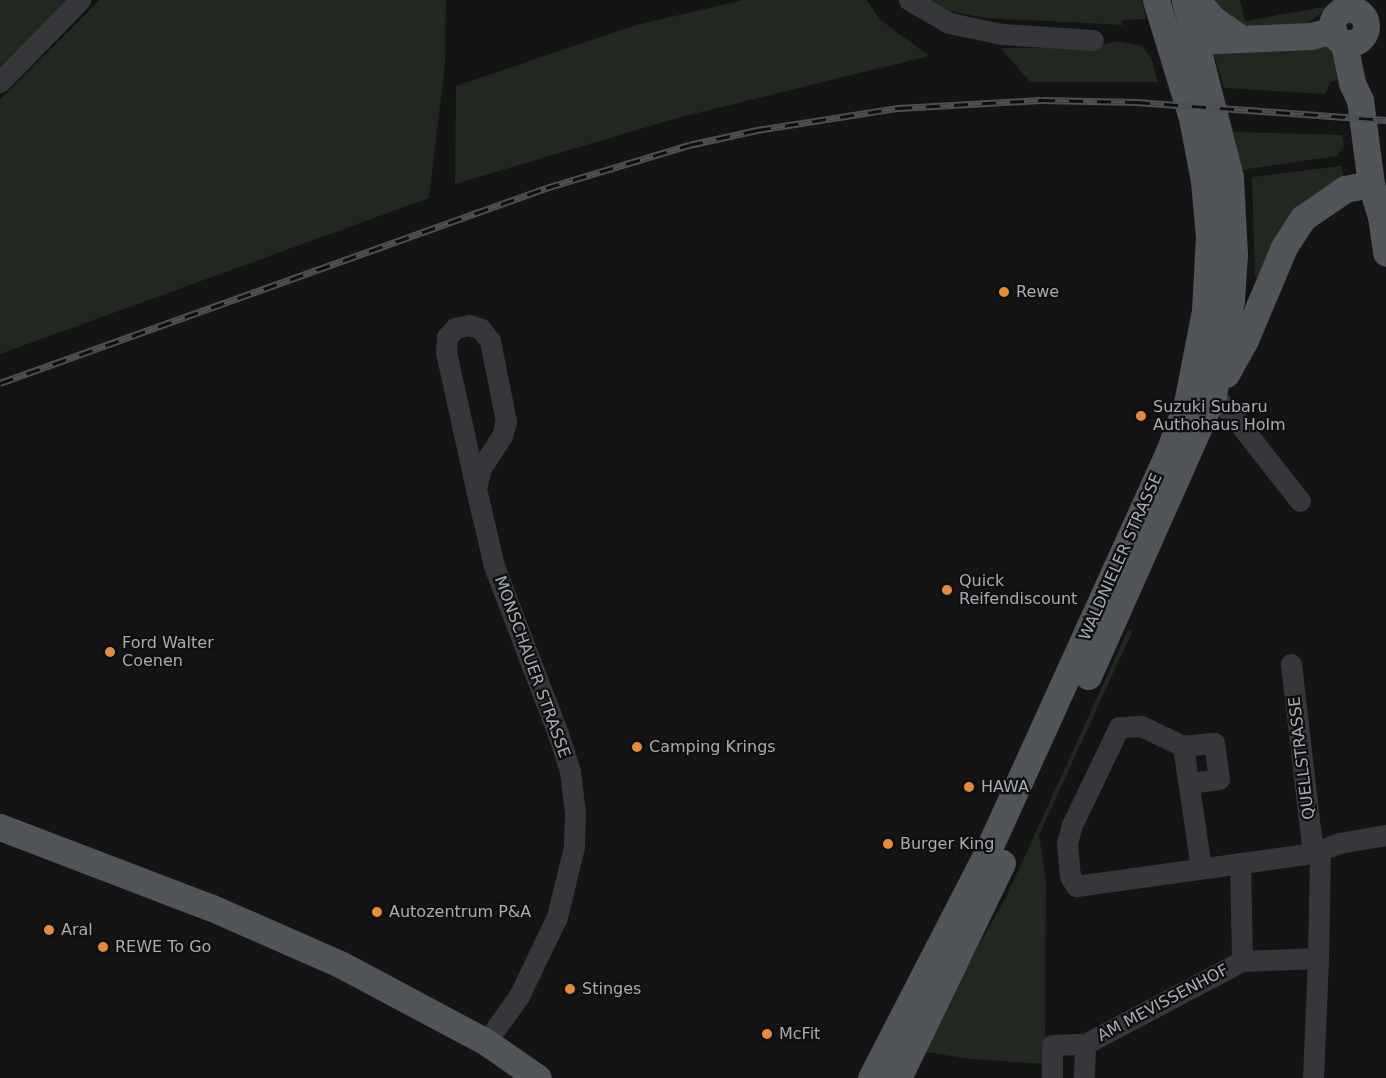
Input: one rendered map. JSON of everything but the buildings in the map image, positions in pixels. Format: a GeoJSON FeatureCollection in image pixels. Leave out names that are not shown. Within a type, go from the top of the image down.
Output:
{"type":"FeatureCollection","features":[{"type":"Feature","properties":{"kind":"main road","name":"WALDNIELER STRASSE"},"geometry":{"type":"LineString","coordinates":[[898,1078],[985,898],[1118,611],[1213,395],[1224,347],[1234,254],[1230,177],[1184,46],[1156,0]]}},
{"type":"Feature","properties":{"kind":"main road","name":"WALDNIELER STRASSE"},"geometry":{"type":"LineString","coordinates":[[871,1078],[985,857],[1168,454],[1186,403],[1205,310],[1209,237],[1204,181],[1192,118],[1184,46],[1185,0]]}},
{"type":"Feature","properties":{"kind":"main road"},"geometry":{"type":"LineString","coordinates":[[1196,0],[1213,19],[1242,39]]}},
{"type":"Feature","properties":{"kind":"main road"},"geometry":{"type":"LineString","coordinates":[[1184,46],[1242,39],[1311,36],[1348,19],[1364,83],[1360,100],[1371,184],[1381,216],[1386,253]]}},
{"type":"Feature","properties":{"kind":"main road"},"geometry":{"type":"LineString","coordinates":[[1213,395],[1245,340],[1284,247],[1303,218],[1345,189],[1371,184]]}},
{"type":"Feature","properties":{"kind":"main road"},"geometry":{"type":"LineString","coordinates":[[0,827],[243,921],[340,964],[486,1042],[538,1078]]}},
{"type":"Feature","properties":{"kind":"street"},"geometry":{"type":"LineString","coordinates":[[0,82],[80,0]]}},
{"type":"Feature","properties":{"kind":"street"},"geometry":{"type":"LineString","coordinates":[[909,0],[949,23],[1002,34],[1093,40]]}},
{"type":"Feature","properties":{"kind":"street","name":"MONSCHAUER STRASSE"},"geometry":{"type":"LineString","coordinates":[[476,489],[481,468],[502,436],[506,421],[490,341],[481,329],[469,325],[455,328],[447,337],[446,352],[476,489],[494,566],[570,771],[575,813],[574,847],[557,917],[519,996],[486,1042]]}},
{"type":"Feature","properties":{"kind":"street"},"geometry":{"type":"LineString","coordinates":[[1213,395],[1230,412],[1300,501]]}},
{"type":"Feature","properties":{"kind":"street","name":"QUELLSTRASSE"},"geometry":{"type":"LineString","coordinates":[[1291,664],[1317,851],[1318,958],[1313,1078]]}},
{"type":"Feature","properties":{"kind":"street"},"geometry":{"type":"LineString","coordinates":[[1189,783],[1219,779],[1214,743],[1183,746],[1141,726],[1119,727],[1072,825],[1067,843],[1070,876],[1076,886],[1317,851],[1339,843],[1386,835]]}},
{"type":"Feature","properties":{"kind":"street"},"geometry":{"type":"LineString","coordinates":[[1183,746],[1201,868]]}},
{"type":"Feature","properties":{"kind":"street"},"geometry":{"type":"LineString","coordinates":[[1240,863],[1242,961],[1318,958]]}},
{"type":"Feature","properties":{"kind":"street","name":"AM MEVISSENHOF"},"geometry":{"type":"LineString","coordinates":[[1052,1078],[1052,1045],[1085,1044],[1242,961]]}},
{"type":"Feature","properties":{"kind":"street","name":"AM MEVISSENHOF"},"geometry":{"type":"LineString","coordinates":[[1084,1078],[1085,1044]]}},
{"type":"Feature","properties":{"kind":"shaded area"},"geometry":{"type":"Polygon","coordinates":[[[0,0],[73,0],[0,75],[0,0]]]}},
{"type":"Feature","properties":{"kind":"shaded area"},"geometry":{"type":"Polygon","coordinates":[[[100,0],[446,0],[445,64],[429,198],[0,354],[0,100],[100,0]]]}},
{"type":"Feature","properties":{"kind":"shaded area"},"geometry":{"type":"Polygon","coordinates":[[[744,0],[867,0],[879,19],[929,56],[677,118],[455,184],[456,86],[636,25],[744,0]]]}},
{"type":"Feature","properties":{"kind":"shaded area"},"geometry":{"type":"Polygon","coordinates":[[[926,0],[1142,0],[1146,19],[1122,20],[1123,25],[985,18],[944,10],[926,0]]]}},
{"type":"Feature","properties":{"kind":"shaded area"},"geometry":{"type":"Polygon","coordinates":[[[1204,0],[1240,0],[1245,21],[1330,6],[1308,23],[1252,34],[1204,0]]]}},
{"type":"Feature","properties":{"kind":"shaded area"},"geometry":{"type":"Polygon","coordinates":[[[1328,38],[1336,60],[1337,81],[1331,81],[1325,94],[1224,88],[1212,47],[1328,38]]]}},
{"type":"Feature","properties":{"kind":"shaded area"},"geometry":{"type":"Polygon","coordinates":[[[1117,41],[1142,46],[1151,58],[1158,82],[1030,82],[1001,48],[1089,48],[1117,41]]]}},
{"type":"Feature","properties":{"kind":"shaded area"},"geometry":{"type":"Polygon","coordinates":[[[1234,132],[1342,135],[1344,146],[1337,156],[1241,170],[1234,132]]]}},
{"type":"Feature","properties":{"kind":"shaded area"},"geometry":{"type":"Polygon","coordinates":[[[1341,166],[1345,180],[1258,279],[1255,276],[1252,177],[1341,166]]]}},
{"type":"Feature","properties":{"kind":"shaded area"},"geometry":{"type":"Polygon","coordinates":[[[1128,630],[1132,632],[1039,835],[1046,882],[1045,1064],[972,1059],[920,1051],[1008,893],[1128,630]]]}},
{"type":"Feature","properties":{"kind":"railway"},"geometry":{"type":"LineString","coordinates":[[0,383],[546,188],[689,145],[757,130],[898,108],[1041,100],[1136,102],[1386,120]]}},
{"type":"Feature","properties":{"kind":"place","name":"Rewe"},"geometry":{"type":"Point","coordinates":[1004,292]}},
{"type":"Feature","properties":{"kind":"place","name":"Suzuki Subaru Authohaus Holm"},"geometry":{"type":"Point","coordinates":[1141,416]}},
{"type":"Feature","properties":{"kind":"place","name":"Quick Reifendiscount"},"geometry":{"type":"Point","coordinates":[947,590]}},
{"type":"Feature","properties":{"kind":"place","name":"Ford Walter Coenen"},"geometry":{"type":"Point","coordinates":[110,652]}},
{"type":"Feature","properties":{"kind":"place","name":"Camping Krings"},"geometry":{"type":"Point","coordinates":[637,747]}},
{"type":"Feature","properties":{"kind":"place","name":"HAWA"},"geometry":{"type":"Point","coordinates":[969,787]}},
{"type":"Feature","properties":{"kind":"place","name":"Burger King"},"geometry":{"type":"Point","coordinates":[888,844]}},
{"type":"Feature","properties":{"kind":"place","name":"Autozentrum P&A"},"geometry":{"type":"Point","coordinates":[377,912]}},
{"type":"Feature","properties":{"kind":"place","name":"Aral"},"geometry":{"type":"Point","coordinates":[49,930]}},
{"type":"Feature","properties":{"kind":"place","name":"REWE To Go"},"geometry":{"type":"Point","coordinates":[103,947]}},
{"type":"Feature","properties":{"kind":"place","name":"Stinges"},"geometry":{"type":"Point","coordinates":[570,989]}},
{"type":"Feature","properties":{"kind":"place","name":"McFit"},"geometry":{"type":"Point","coordinates":[767,1034]}}]}
